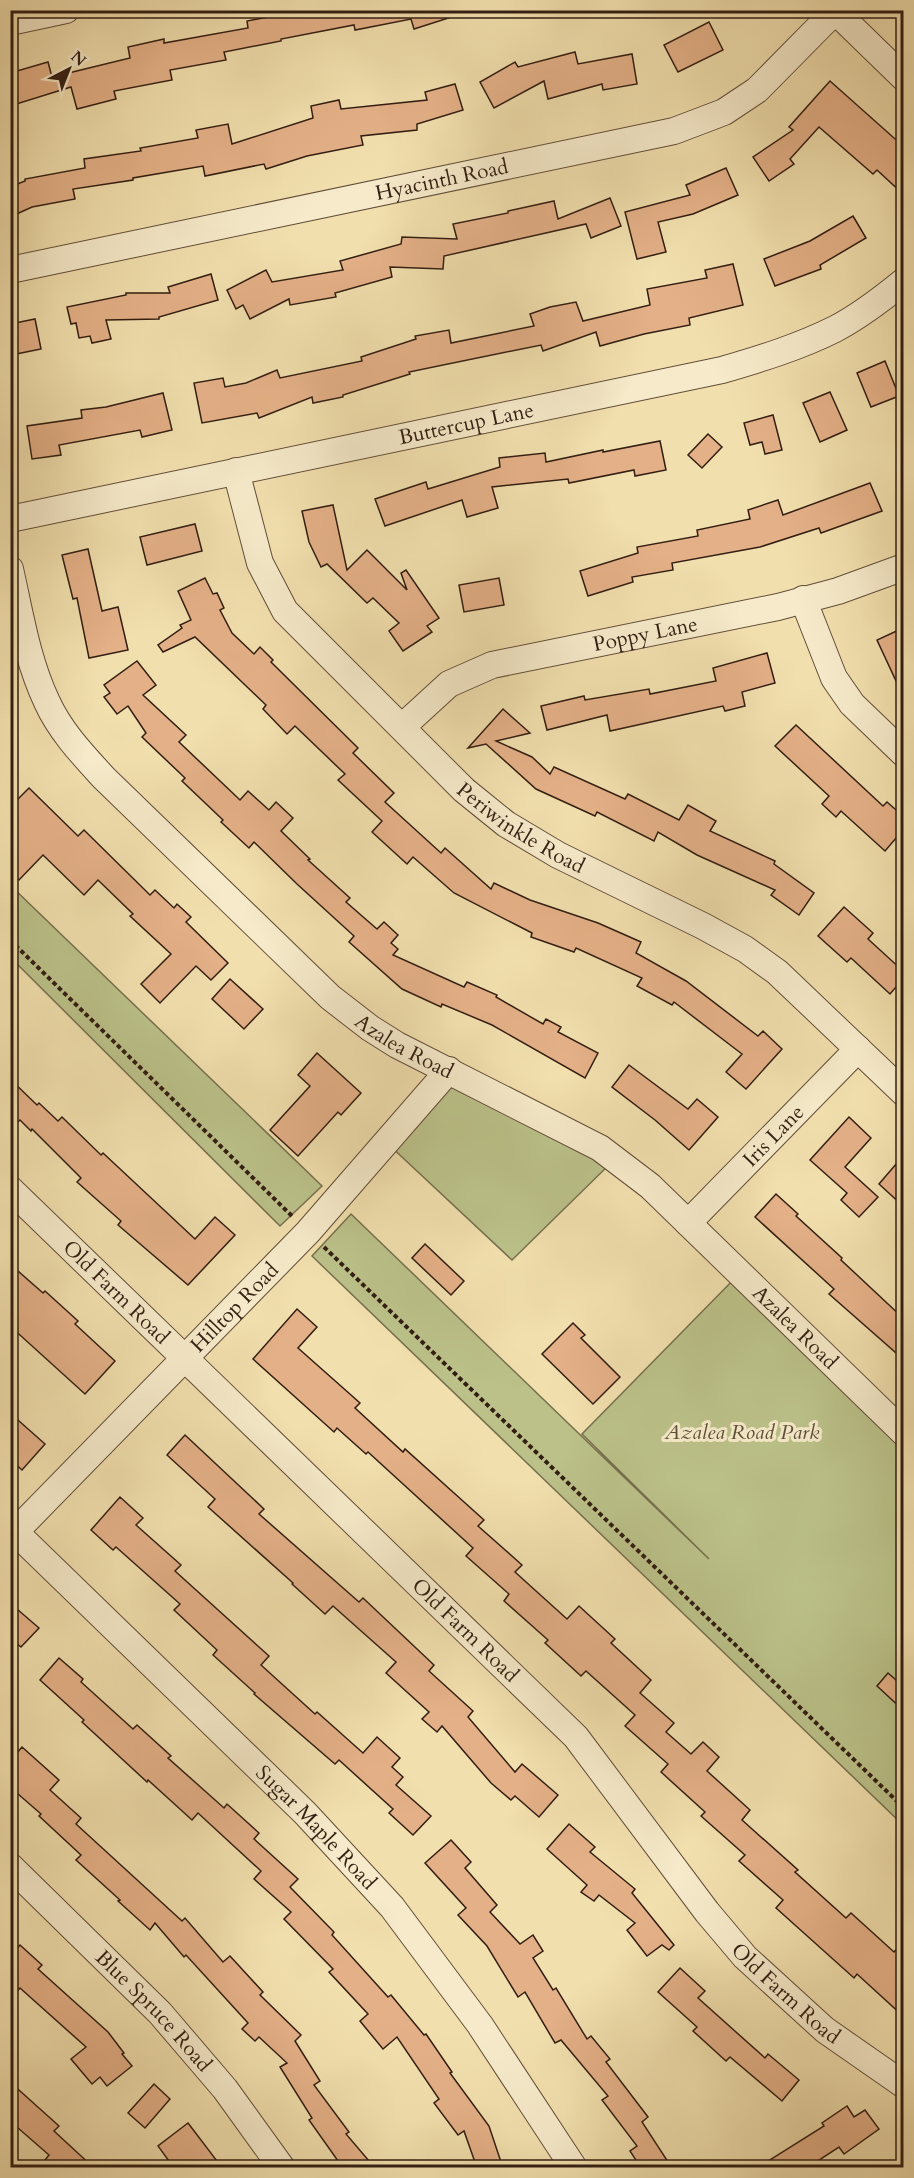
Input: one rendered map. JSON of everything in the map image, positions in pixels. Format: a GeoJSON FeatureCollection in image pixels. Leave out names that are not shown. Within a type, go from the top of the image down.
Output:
{"type":"FeatureCollection","features":[{"type":"Feature","properties":{"kind":"street"},"geometry":{"type":"LineString","coordinates":[[10,22],[66,10]]}},
{"type":"Feature","properties":{"kind":"street"},"geometry":{"type":"LineString","coordinates":[[835,11],[903,78]]}},
{"type":"Feature","properties":{"kind":"street","name":"Hyacinth Road"},"geometry":{"type":"LineString","coordinates":[[10,270],[674,131],[724,112],[757,90],[835,11]]}},
{"type":"Feature","properties":{"kind":"street","name":"Buttercup Lane"},"geometry":{"type":"LineString","coordinates":[[10,519],[722,370],[772,355],[835,329],[877,303],[903,281]]}},
{"type":"Feature","properties":{"kind":"street","name":"Periwinkle Road"},"geometry":{"type":"LineString","coordinates":[[236,471],[260,563],[285,611],[464,790],[506,824],[558,855],[745,949],[777,972],[903,1093]]}},
{"type":"Feature","properties":{"kind":"street","name":"Poppy Lane"},"geometry":{"type":"LineString","coordinates":[[402,726],[449,684],[492,665],[778,606],[838,591],[903,567]]}},
{"type":"Feature","properties":{"kind":"street","name":"Azalea Road"},"geometry":{"type":"LineString","coordinates":[[10,569],[30,659],[47,703],[73,744],[104,778],[330,997],[370,1029],[397,1045],[597,1146],[650,1186],[903,1432]]}},
{"type":"Feature","properties":{"kind":"street"},"geometry":{"type":"LineString","coordinates":[[803,599],[834,678],[852,704],[903,754]]}},
{"type":"Feature","properties":{"kind":"street","name":"Iris Lane"},"geometry":{"type":"LineString","coordinates":[[688,1223],[858,1048]]}},
{"type":"Feature","properties":{"kind":"street","name":"Hilltop Road"},"geometry":{"type":"LineString","coordinates":[[12,1532],[308,1232],[449,1070]]}},
{"type":"Feature","properties":{"kind":"street","name":"Old Farm Road"},"geometry":{"type":"LineString","coordinates":[[10,1189],[576,1737],[707,1912],[745,1957],[825,2030],[903,2085]]}},
{"type":"Feature","properties":{"kind":"street","name":"Sugar Maple Road"},"geometry":{"type":"LineString","coordinates":[[12,1532],[305,1813],[392,1907],[480,2025],[574,2168]]}},
{"type":"Feature","properties":{"kind":"street","name":"Blue Spruce Road"},"geometry":{"type":"LineString","coordinates":[[13,1874],[160,2013],[225,2089],[282,2168]]}},
{"type":"Feature","properties":{"kind":"path"},"geometry":{"type":"LineString","coordinates":[[10,940],[903,1808]]}},
{"type":"Feature","properties":{"kind":"green space"},"geometry":{"type":"Polygon","coordinates":[[[10,885],[322,1186],[280,1226],[11,958],[10,885]]]}},
{"type":"Feature","properties":{"kind":"green space"},"geometry":{"type":"Polygon","coordinates":[[[449,1070],[615,1159],[512,1260],[387,1143],[449,1070]]]}},
{"type":"Feature","properties":{"kind":"green space","name":"Azalea Road Park"},"geometry":{"type":"Polygon","coordinates":[[[351,1214],[709,1559],[582,1434],[740,1273],[903,1433],[903,1825],[312,1256],[351,1214]]]}},
{"type":"Feature","properties":{"kind":"building"},"geometry":{"type":"Polygon","coordinates":[[[294,10],[461,10],[461,14],[414,29],[411,19],[355,30],[354,25],[224,52],[226,60],[170,70],[172,80],[114,91],[116,99],[77,109],[71,87],[10,106],[10,73],[48,62],[52,77],[130,58],[128,47],[164,39],[164,43],[248,28],[247,21],[294,12],[294,10]]]}},
{"type":"Feature","properties":{"kind":"building"},"geometry":{"type":"Polygon","coordinates":[[[709,22],[723,50],[678,72],[664,45],[709,22]]]}},
{"type":"Feature","properties":{"kind":"building"},"geometry":{"type":"Polygon","coordinates":[[[575,52],[578,64],[632,54],[637,84],[603,90],[602,84],[548,99],[544,81],[494,108],[480,82],[515,62],[518,67],[575,52]]]}},
{"type":"Feature","properties":{"kind":"building"},"geometry":{"type":"Polygon","coordinates":[[[830,81],[903,146],[903,194],[877,170],[873,174],[819,127],[790,159],[794,164],[769,181],[753,157],[793,130],[789,127],[830,81]]]}},
{"type":"Feature","properties":{"kind":"building"},"geometry":{"type":"Polygon","coordinates":[[[455,84],[463,110],[417,124],[417,130],[361,136],[363,145],[307,156],[266,169],[264,164],[205,176],[203,166],[73,189],[75,199],[32,207],[10,217],[10,187],[25,179],[85,168],[84,159],[141,151],[140,148],[198,138],[196,130],[228,124],[232,144],[313,118],[311,106],[339,100],[341,109],[427,100],[425,92],[455,84]]]}},
{"type":"Feature","properties":{"kind":"building"},"geometry":{"type":"Polygon","coordinates":[[[726,168],[738,195],[693,214],[658,222],[666,252],[637,259],[625,212],[690,195],[686,185],[726,168]]]}},
{"type":"Feature","properties":{"kind":"building"},"geometry":{"type":"Polygon","coordinates":[[[610,198],[621,226],[591,238],[586,224],[444,256],[443,269],[390,267],[392,277],[335,293],[336,297],[290,305],[289,299],[250,319],[243,305],[236,309],[227,290],[266,270],[272,282],[343,270],[340,261],[401,244],[402,237],[457,239],[453,224],[554,201],[558,219],[610,198]]]}},
{"type":"Feature","properties":{"kind":"building"},"geometry":{"type":"Polygon","coordinates":[[[853,216],[866,238],[820,265],[821,269],[775,286],[764,259],[810,241],[853,216]]]}},
{"type":"Feature","properties":{"kind":"building"},"geometry":{"type":"Polygon","coordinates":[[[733,264],[743,305],[689,318],[690,325],[600,346],[596,332],[543,351],[541,345],[409,372],[410,374],[343,395],[343,397],[313,403],[312,397],[259,418],[257,413],[202,423],[194,383],[223,378],[225,387],[246,383],[277,370],[280,378],[362,361],[361,357],[416,339],[415,336],[449,330],[451,343],[534,326],[530,314],[576,302],[583,321],[650,305],[647,289],[707,278],[705,270],[733,264]]]}},
{"type":"Feature","properties":{"kind":"building"},"geometry":{"type":"Polygon","coordinates":[[[211,274],[218,300],[159,317],[159,319],[106,320],[111,339],[92,343],[90,336],[79,338],[76,323],[71,324],[67,307],[126,295],[126,293],[170,293],[168,287],[211,274]]]}},
{"type":"Feature","properties":{"kind":"building"},"geometry":{"type":"Polygon","coordinates":[[[35,319],[41,349],[16,354],[10,324],[35,319]]]}},
{"type":"Feature","properties":{"kind":"building"},"geometry":{"type":"Polygon","coordinates":[[[885,361],[899,396],[871,407],[857,373],[885,361]]]}},
{"type":"Feature","properties":{"kind":"building"},"geometry":{"type":"Polygon","coordinates":[[[830,392],[847,430],[820,442],[803,403],[830,392]]]}},
{"type":"Feature","properties":{"kind":"building"},"geometry":{"type":"Polygon","coordinates":[[[163,393],[172,430],[142,437],[140,430],[59,445],[61,455],[32,459],[27,426],[82,418],[81,410],[106,407],[163,393]]]}},
{"type":"Feature","properties":{"kind":"building"},"geometry":{"type":"Polygon","coordinates":[[[773,415],[782,450],[765,454],[762,442],[750,445],[744,423],[773,415]]]}},
{"type":"Feature","properties":{"kind":"building"},"geometry":{"type":"Polygon","coordinates":[[[708,434],[722,447],[702,468],[688,455],[708,434]]]}},
{"type":"Feature","properties":{"kind":"building"},"geometry":{"type":"Polygon","coordinates":[[[660,441],[666,470],[635,476],[634,470],[569,483],[568,479],[492,487],[498,508],[467,517],[462,500],[385,526],[375,499],[426,482],[428,489],[500,467],[499,458],[545,453],[546,462],[660,441]]]}},
{"type":"Feature","properties":{"kind":"building"},"geometry":{"type":"Polygon","coordinates":[[[870,483],[882,511],[821,533],[819,528],[760,547],[672,563],[673,570],[632,577],[633,582],[588,596],[580,571],[638,553],[637,547],[698,536],[697,530],[750,519],[748,510],[778,500],[783,515],[870,483]]]}},
{"type":"Feature","properties":{"kind":"building"},"geometry":{"type":"Polygon","coordinates":[[[333,505],[347,570],[367,550],[407,590],[401,573],[406,570],[439,618],[427,626],[432,632],[403,651],[389,631],[399,623],[373,598],[367,603],[327,564],[321,567],[309,542],[302,511],[333,505]]]}},
{"type":"Feature","properties":{"kind":"building"},"geometry":{"type":"Polygon","coordinates":[[[195,524],[202,551],[147,565],[140,537],[195,524]]]}},
{"type":"Feature","properties":{"kind":"building"},"geometry":{"type":"Polygon","coordinates":[[[88,549],[102,611],[118,607],[128,650],[89,658],[77,598],[73,599],[62,555],[88,549]]]}},
{"type":"Feature","properties":{"kind":"building"},"geometry":{"type":"Polygon","coordinates":[[[205,578],[213,594],[217,593],[224,608],[220,610],[232,633],[254,654],[260,647],[273,660],[271,662],[358,748],[353,753],[394,793],[385,802],[441,853],[445,848],[491,889],[494,883],[530,900],[598,923],[641,942],[636,953],[686,981],[758,1036],[763,1031],[782,1049],[746,1089],[726,1072],[742,1054],[674,1002],[672,1005],[637,986],[642,978],[576,948],[574,952],[531,937],[532,933],[454,893],[413,857],[407,864],[372,832],[382,821],[338,780],[345,774],[295,726],[287,734],[263,709],[266,705],[195,637],[163,652],[158,645],[182,628],[180,625],[191,620],[178,591],[205,578]]]}},
{"type":"Feature","properties":{"kind":"building"},"geometry":{"type":"Polygon","coordinates":[[[499,578],[504,605],[464,612],[459,585],[499,578]]]}},
{"type":"Feature","properties":{"kind":"building"},"geometry":{"type":"Polygon","coordinates":[[[903,628],[903,696],[877,640],[903,628]]]}},
{"type":"Feature","properties":{"kind":"building"},"geometry":{"type":"Polygon","coordinates":[[[767,653],[775,683],[742,692],[745,706],[725,711],[723,706],[610,731],[607,715],[547,730],[541,706],[584,696],[585,700],[649,689],[650,694],[716,681],[713,668],[767,653]]]}},
{"type":"Feature","properties":{"kind":"building"},"geometry":{"type":"Polygon","coordinates":[[[137,661],[156,685],[143,695],[186,735],[179,742],[240,800],[248,791],[269,810],[276,802],[293,818],[281,831],[310,859],[308,860],[350,898],[346,902],[377,929],[384,922],[398,935],[391,943],[398,949],[393,955],[464,987],[467,982],[497,995],[496,997],[543,1024],[546,1019],[561,1027],[558,1032],[598,1053],[585,1078],[492,1025],[442,1004],[441,1007],[402,989],[349,942],[354,936],[254,842],[249,848],[182,781],[185,778],[142,737],[146,733],[128,706],[117,714],[104,697],[110,693],[104,685],[137,661]]]}},
{"type":"Feature","properties":{"kind":"building"},"geometry":{"type":"Polygon","coordinates":[[[503,709],[530,733],[496,741],[532,757],[550,774],[554,767],[625,799],[628,794],[679,820],[688,805],[716,821],[710,831],[775,861],[774,864],[814,893],[799,915],[771,895],[775,890],[697,855],[658,832],[654,841],[597,812],[595,816],[536,789],[486,744],[468,748],[503,709]]]}},
{"type":"Feature","properties":{"kind":"building"},"geometry":{"type":"Polygon","coordinates":[[[796,725],[883,806],[887,802],[903,816],[903,830],[885,851],[841,811],[836,817],[822,804],[829,796],[775,746],[796,725]]]}},
{"type":"Feature","properties":{"kind":"building"},"geometry":{"type":"Polygon","coordinates":[[[29,788],[78,836],[84,830],[150,895],[155,890],[174,908],[177,904],[191,917],[186,922],[228,963],[211,980],[196,966],[160,1003],[141,984],[171,954],[130,916],[133,914],[98,880],[84,895],[43,855],[19,880],[10,871],[10,807],[29,788]]]}},
{"type":"Feature","properties":{"kind":"building"},"geometry":{"type":"Polygon","coordinates":[[[844,907],[873,933],[868,939],[903,971],[903,979],[890,994],[851,958],[847,962],[818,936],[844,907]]]}},
{"type":"Feature","properties":{"kind":"building"},"geometry":{"type":"Polygon","coordinates":[[[230,979],[263,1009],[244,1029],[212,999],[230,979]]]}},
{"type":"Feature","properties":{"kind":"building"},"geometry":{"type":"Polygon","coordinates":[[[317,1053],[361,1093],[341,1115],[338,1112],[298,1156],[270,1130],[310,1086],[298,1075],[317,1053]]]}},
{"type":"Feature","properties":{"kind":"building"},"geometry":{"type":"Polygon","coordinates":[[[629,1065],[688,1109],[697,1099],[718,1117],[689,1150],[612,1087],[629,1065]]]}},
{"type":"Feature","properties":{"kind":"building"},"geometry":{"type":"Polygon","coordinates":[[[10,1079],[58,1121],[62,1117],[195,1239],[215,1217],[235,1235],[188,1285],[118,1225],[121,1221],[77,1182],[81,1178],[32,1129],[31,1131],[20,1120],[10,1129],[10,1079]]]}},
{"type":"Feature","properties":{"kind":"building"},"geometry":{"type":"Polygon","coordinates":[[[849,1117],[871,1138],[845,1167],[878,1197],[859,1217],[841,1200],[847,1193],[810,1160],[849,1117]]]}},
{"type":"Feature","properties":{"kind":"building"},"geometry":{"type":"Polygon","coordinates":[[[903,1156],[903,1206],[879,1184],[903,1156]]]}},
{"type":"Feature","properties":{"kind":"building"},"geometry":{"type":"Polygon","coordinates":[[[776,1194],[798,1214],[796,1216],[842,1258],[841,1260],[903,1318],[903,1359],[829,1294],[834,1289],[755,1217],[776,1194]]]}},
{"type":"Feature","properties":{"kind":"building"},"geometry":{"type":"Polygon","coordinates":[[[425,1244],[464,1281],[451,1295],[412,1258],[425,1244]]]}},
{"type":"Feature","properties":{"kind":"building"},"geometry":{"type":"Polygon","coordinates":[[[10,1264],[78,1321],[75,1324],[115,1361],[85,1394],[10,1326],[10,1264]]]}},
{"type":"Feature","properties":{"kind":"building"},"geometry":{"type":"Polygon","coordinates":[[[297,1309],[317,1327],[298,1348],[360,1403],[355,1408],[403,1452],[405,1449],[484,1520],[478,1526],[522,1565],[515,1572],[567,1619],[579,1606],[615,1639],[611,1643],[651,1680],[640,1693],[674,1723],[666,1732],[691,1754],[703,1742],[719,1757],[707,1771],[750,1810],[742,1820],[798,1870],[795,1872],[846,1918],[851,1913],[894,1952],[903,1942],[903,2016],[857,1974],[854,1978],[776,1908],[783,1900],[739,1861],[745,1855],[701,1816],[705,1812],[661,1772],[668,1764],[625,1726],[635,1715],[586,1671],[581,1676],[545,1643],[548,1640],[504,1601],[509,1594],[466,1556],[473,1548],[368,1452],[366,1454],[337,1428],[334,1432],[253,1359],[297,1309]]]}},
{"type":"Feature","properties":{"kind":"building"},"geometry":{"type":"Polygon","coordinates":[[[573,1323],[585,1335],[581,1338],[620,1377],[593,1404],[542,1354],[573,1323]]]}},
{"type":"Feature","properties":{"kind":"building"},"geometry":{"type":"Polygon","coordinates":[[[10,1413],[45,1444],[22,1470],[10,1459],[10,1413]]]}},
{"type":"Feature","properties":{"kind":"building"},"geometry":{"type":"Polygon","coordinates":[[[185,1435],[264,1509],[259,1514],[359,1602],[363,1598],[434,1665],[429,1671],[473,1711],[468,1717],[515,1772],[522,1764],[558,1795],[539,1817],[515,1796],[511,1800],[491,1783],[442,1726],[437,1732],[422,1719],[429,1712],[386,1673],[396,1662],[333,1606],[325,1614],[208,1507],[215,1499],[167,1455],[185,1435]]]}},
{"type":"Feature","properties":{"kind":"building"},"geometry":{"type":"Polygon","coordinates":[[[120,1497],[143,1518],[136,1525],[181,1565],[175,1571],[269,1656],[261,1665],[315,1714],[317,1712],[363,1753],[377,1737],[400,1758],[392,1767],[403,1777],[396,1785],[431,1816],[413,1835],[389,1813],[393,1809],[339,1760],[335,1764],[213,1655],[217,1650],[174,1610],[180,1604],[116,1547],[113,1550],[91,1530],[120,1497]]]}},
{"type":"Feature","properties":{"kind":"building"},"geometry":{"type":"Polygon","coordinates":[[[10,1603],[39,1628],[21,1647],[10,1638],[10,1603]]]}},
{"type":"Feature","properties":{"kind":"building"},"geometry":{"type":"Polygon","coordinates":[[[59,1658],[83,1679],[81,1682],[133,1729],[137,1725],[171,1756],[168,1758],[224,1808],[227,1804],[259,1833],[254,1839],[298,1879],[290,1887],[334,1932],[332,1935],[388,1997],[391,1995],[424,2035],[426,2034],[452,2072],[450,2073],[489,2126],[503,2168],[477,2168],[464,2131],[458,2135],[434,2103],[439,2099],[397,2037],[383,2049],[360,2021],[368,2014],[329,1972],[333,1969],[284,1919],[291,1912],[254,1879],[261,1871],[198,1813],[192,1820],[148,1780],[147,1782],[40,1680],[59,1658]]]}},
{"type":"Feature","properties":{"kind":"building"},"geometry":{"type":"Polygon","coordinates":[[[888,1673],[903,1686],[903,1710],[877,1686],[888,1673]]]}},
{"type":"Feature","properties":{"kind":"building"},"geometry":{"type":"Polygon","coordinates":[[[22,1747],[59,1780],[50,1790],[81,1818],[76,1824],[182,1921],[185,1918],[223,1962],[230,1956],[263,1992],[260,1995],[301,2035],[295,2041],[320,2081],[314,2085],[349,2132],[346,2134],[375,2168],[343,2168],[309,2120],[312,2118],[280,2067],[287,2063],[259,2037],[255,2041],[242,2029],[248,2023],[186,1955],[184,1957],[155,1923],[150,1930],[118,1901],[120,1900],[76,1860],[81,1855],[39,1816],[41,1814],[10,1787],[10,1761],[22,1747]]]}},
{"type":"Feature","properties":{"kind":"building"},"geometry":{"type":"Polygon","coordinates":[[[569,1824],[595,1847],[590,1852],[635,1889],[632,1893],[674,1945],[669,1950],[662,1945],[647,1956],[627,1930],[635,1923],[599,1895],[594,1901],[581,1892],[587,1885],[547,1849],[569,1824]]]}},
{"type":"Feature","properties":{"kind":"building"},"geometry":{"type":"Polygon","coordinates":[[[451,1840],[471,1862],[465,1868],[497,1905],[490,1912],[520,1944],[533,1935],[543,1951],[533,1958],[553,1990],[556,1988],[587,2039],[591,2036],[610,2059],[606,2062],[648,2117],[642,2122],[672,2168],[641,2168],[630,2151],[637,2146],[602,2100],[608,2096],[561,2040],[555,2043],[525,1992],[518,1997],[487,1946],[458,1915],[466,1908],[425,1863],[451,1840]]]}},
{"type":"Feature","properties":{"kind":"building"},"geometry":{"type":"Polygon","coordinates":[[[20,1945],[42,1965],[38,1969],[108,2032],[124,2053],[122,2054],[132,2066],[107,2086],[100,2077],[92,2084],[71,2059],[86,2047],[20,1988],[10,1999],[10,1956],[20,1945]]]}},
{"type":"Feature","properties":{"kind":"building"},"geometry":{"type":"Polygon","coordinates":[[[680,1968],[705,1991],[698,1998],[765,2058],[768,2054],[799,2080],[782,2101],[730,2057],[726,2061],[693,2031],[697,2027],[658,1992],[680,1968]]]}},
{"type":"Feature","properties":{"kind":"building"},"geometry":{"type":"Polygon","coordinates":[[[10,2082],[59,2126],[54,2131],[94,2168],[54,2168],[45,2160],[49,2155],[10,2121],[10,2082]]]}},
{"type":"Feature","properties":{"kind":"building"},"geometry":{"type":"Polygon","coordinates":[[[154,2084],[170,2099],[145,2128],[128,2113],[154,2084]]]}},
{"type":"Feature","properties":{"kind":"building"},"geometry":{"type":"Polygon","coordinates":[[[847,2106],[854,2117],[865,2110],[879,2129],[844,2154],[839,2147],[807,2168],[757,2168],[824,2126],[822,2123],[847,2106]]]}},
{"type":"Feature","properties":{"kind":"building"},"geometry":{"type":"Polygon","coordinates":[[[188,2123],[217,2161],[208,2168],[174,2168],[158,2146],[188,2123]]]}}]}
